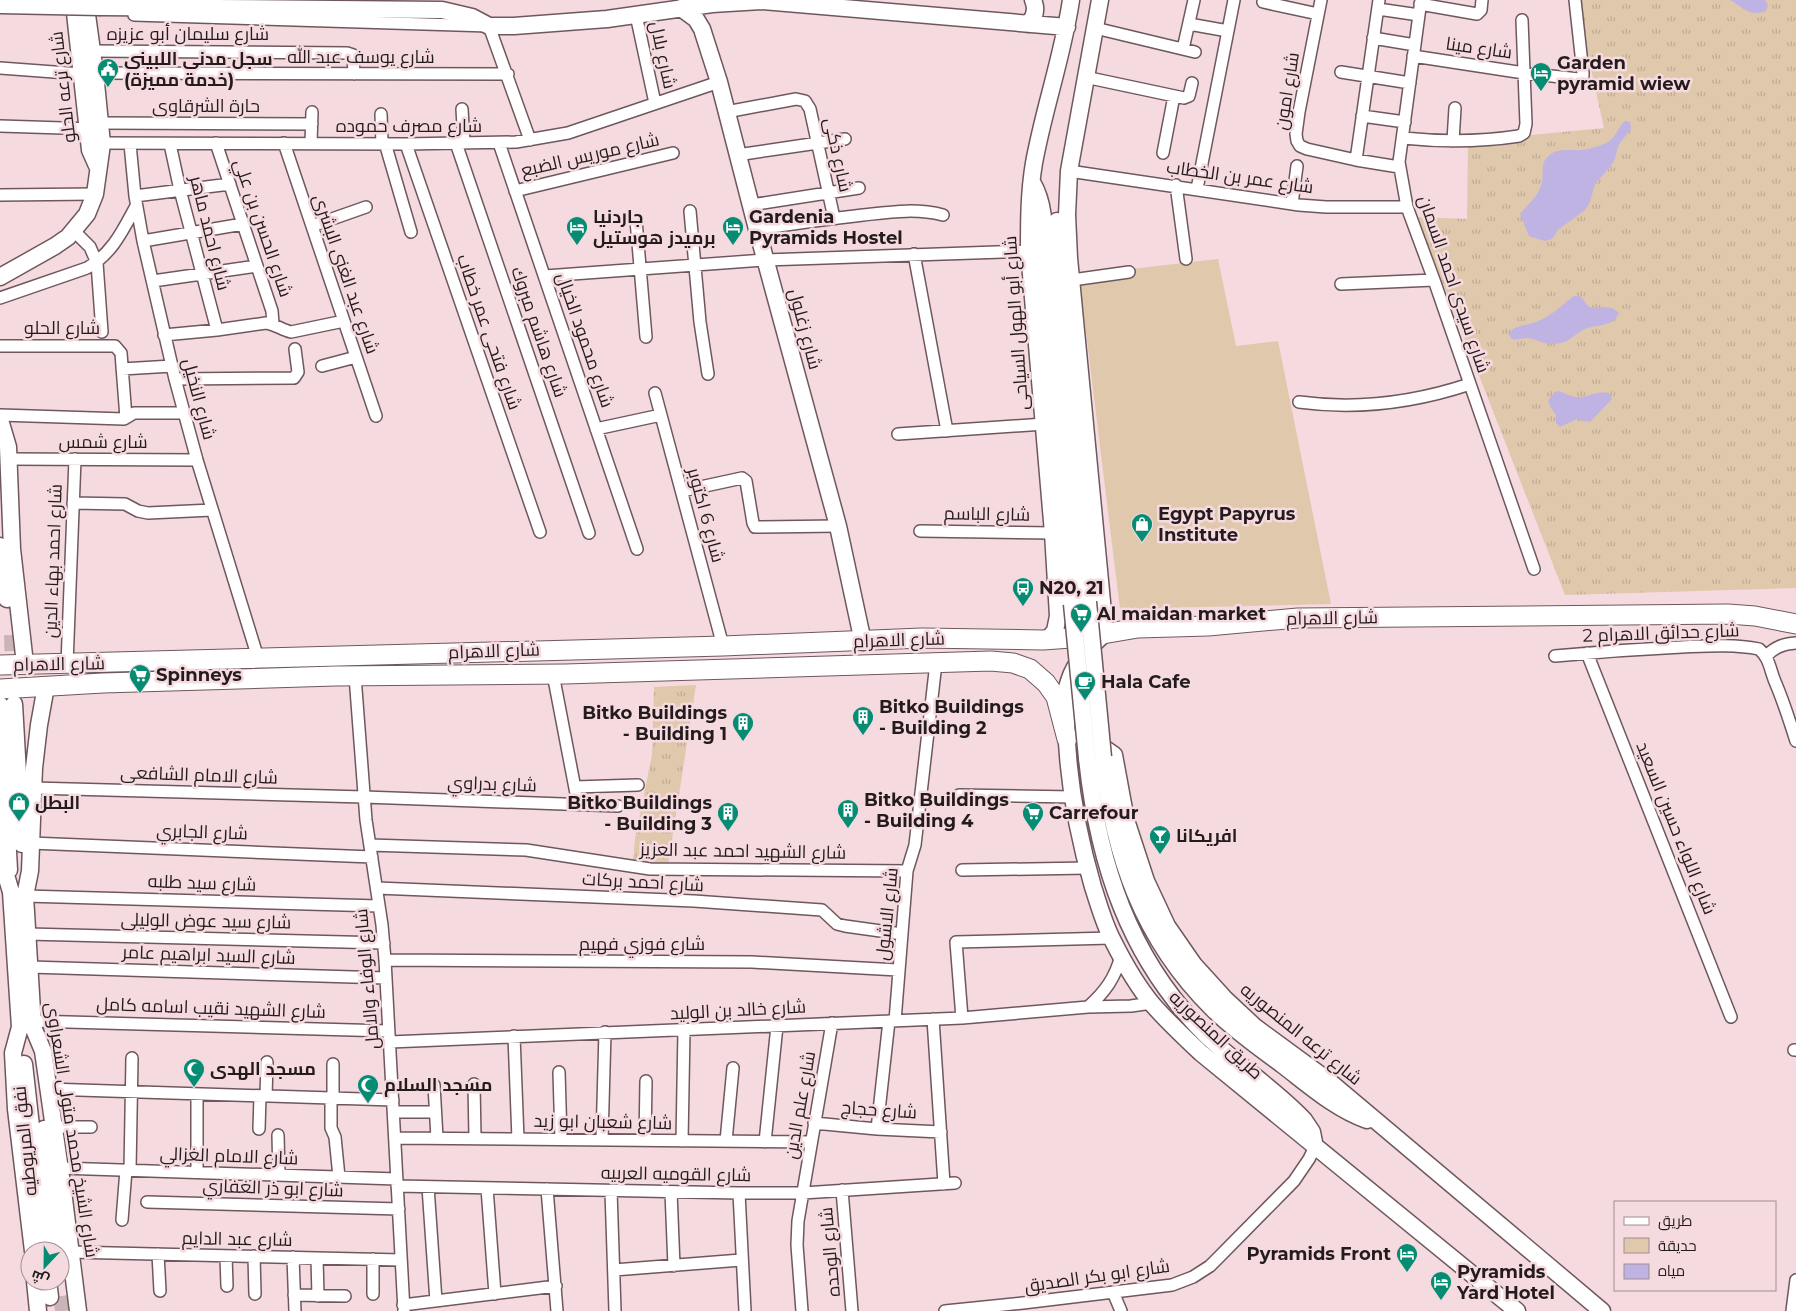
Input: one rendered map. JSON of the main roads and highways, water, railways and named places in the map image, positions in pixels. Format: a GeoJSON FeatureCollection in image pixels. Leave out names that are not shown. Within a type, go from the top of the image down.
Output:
{"type":"FeatureCollection","features":[{"type":"Feature","properties":{"kind":"main road"},"geometry":{"type":"LineString","coordinates":[[1028,24],[1035,14],[1036,8],[1033,0]]}},
{"type":"Feature","properties":{"kind":"main road","name":"شارع أبو الهول السياحى"},"geometry":{"type":"LineString","coordinates":[[1043,640],[1049,638],[1055,631],[1058,616],[1053,533],[1028,251],[1031,180],[1067,27],[1071,0]]}},
{"type":"Feature","properties":{"kind":"main road"},"geometry":{"type":"LineString","coordinates":[[1058,616],[1072,627],[1083,629],[1105,626],[1067,214],[1070,171],[1100,0]]}},
{"type":"Feature","properties":{"kind":"main road"},"geometry":{"type":"LineString","coordinates":[[0,5],[442,10],[463,14],[489,26],[572,23],[712,4],[777,1],[1067,27]]}},
{"type":"Feature","properties":{"kind":"main road"},"geometry":{"type":"LineString","coordinates":[[702,29],[712,4]]}},
{"type":"Feature","properties":{"kind":"main road","name":"شارع ترعه الحلو"},"geometry":{"type":"LineString","coordinates":[[84,7],[92,51],[88,74]]}},
{"type":"Feature","properties":{"kind":"main road","name":"شارع ترعه الحلو"},"geometry":{"type":"LineString","coordinates":[[0,277],[55,246],[74,231],[87,214],[95,194],[98,168],[96,134],[88,74],[84,7]]}},
{"type":"Feature","properties":{"kind":"main road","name":"شارع زغلول"},"geometry":{"type":"LineString","coordinates":[[681,8],[696,19],[702,29],[719,82],[765,260],[838,526],[863,642]]}},
{"type":"Feature","properties":{"kind":"main road"},"geometry":{"type":"LineString","coordinates":[[1070,171],[1059,198],[1057,246],[1106,784],[1121,856],[1133,888],[1154,932],[1175,965],[1214,1010],[1243,1035],[1335,1104],[1354,1115],[1381,1124]]}},
{"type":"Feature","properties":{"kind":"main road"},"geometry":{"type":"LineString","coordinates":[[1031,180],[1043,208],[1044,258],[1080,690],[1091,797],[1106,862],[1124,914],[1146,959],[1166,989],[1208,1037],[1304,1120],[1312,1132],[1316,1147]]}},
{"type":"Feature","properties":{"kind":"main road"},"geometry":{"type":"LineString","coordinates":[[0,420],[8,447],[12,549],[25,664]]}},
{"type":"Feature","properties":{"kind":"main road"},"geometry":{"type":"LineString","coordinates":[[0,546],[12,636]]}},
{"type":"Feature","properties":{"kind":"main road","name":"شارع الاهرام"},"geometry":{"type":"LineString","coordinates":[[0,665],[863,642],[940,638],[1064,640],[1105,626],[1214,625],[1298,618],[1728,614],[1796,624]]}},
{"type":"Feature","properties":{"kind":"main road","name":"طريق المنصوريه"},"geometry":{"type":"LineString","coordinates":[[1105,626],[1085,652],[1068,681],[1066,694],[1066,739],[1073,797],[1088,868],[1098,904],[1111,938],[1121,956],[1152,1003],[1201,1053],[1517,1311]]}},
{"type":"Feature","properties":{"kind":"main road"},"geometry":{"type":"LineString","coordinates":[[608,648],[602,658],[602,664],[610,672]]}},
{"type":"Feature","properties":{"kind":"main road"},"geometry":{"type":"LineString","coordinates":[[559,674],[570,662],[566,649]]}},
{"type":"Feature","properties":{"kind":"main road","name":"شارع الاهرام"},"geometry":{"type":"LineString","coordinates":[[0,689],[103,683],[355,676],[559,674],[991,661],[1013,663],[1030,669],[1046,683],[1056,697],[1066,739]]}},
{"type":"Feature","properties":{"kind":"main road","name":"شارع الشيخ محمد متولى الشعراوى"},"geometry":{"type":"LineString","coordinates":[[46,686],[39,725],[33,788],[29,876],[20,893],[28,1025],[43,1051],[60,1168],[63,1241]]}},
{"type":"Feature","properties":{"kind":"main road"},"geometry":{"type":"LineString","coordinates":[[7,705],[20,893]]}},
{"type":"Feature","properties":{"kind":"main road","name":"شارع ترعه المنصوريه"},"geometry":{"type":"LineString","coordinates":[[1068,759],[1076,750],[1087,746],[1104,748],[1114,756],[1126,820],[1146,881],[1167,926],[1194,965],[1224,998],[1256,1027],[1330,1082],[1381,1124],[1602,1311]]}},
{"type":"Feature","properties":{"kind":"main road","name":"شارع الشيخ محمد متولى الشعراوى"},"geometry":{"type":"LineString","coordinates":[[0,855],[20,893],[28,934],[30,967],[28,1025],[13,1053],[16,1109],[32,1241]]}},
{"type":"Feature","properties":{"kind":"main road","name":"نفق المريوطيه"},"geometry":{"type":"LineString","coordinates":[[28,1025],[44,1241]]}},
{"type":"Feature","properties":{"kind":"main road","name":"نفق المريوطيه"},"geometry":{"type":"LineString","coordinates":[[28,1025],[62,1241]]}},
{"type":"Feature","properties":{"kind":"main road","name":"شارع الشيخ محمد متولى الشعراوى"},"geometry":{"type":"LineString","coordinates":[[70,1277],[78,1311]]}},
{"type":"Feature","properties":{"kind":"main road"},"geometry":{"type":"LineString","coordinates":[[36,1291],[38,1311]]}},
{"type":"Feature","properties":{"kind":"water"},"geometry":{"type":"Polygon","coordinates":[[[1730,0],[1765,0],[1768,5],[1766,11],[1756,13],[1747,11],[1730,0]]]}},
{"type":"Feature","properties":{"kind":"water"},"geometry":{"type":"Polygon","coordinates":[[[1625,121],[1630,122],[1631,128],[1618,146],[1615,159],[1610,167],[1595,184],[1590,202],[1585,210],[1558,230],[1552,239],[1545,241],[1529,236],[1520,214],[1539,191],[1542,182],[1543,164],[1547,157],[1558,151],[1582,150],[1608,142],[1625,121]]]}},
{"type":"Feature","properties":{"kind":"water"},"geometry":{"type":"Polygon","coordinates":[[[1574,296],[1580,296],[1589,307],[1609,307],[1619,313],[1613,321],[1585,329],[1560,343],[1547,344],[1528,338],[1512,339],[1509,335],[1513,329],[1544,318],[1574,296]]]}},
{"type":"Feature","properties":{"kind":"water"},"geometry":{"type":"Polygon","coordinates":[[[1557,391],[1577,397],[1601,392],[1610,394],[1612,399],[1590,422],[1577,419],[1560,427],[1556,423],[1556,415],[1548,401],[1557,391]]]}},
{"type":"Feature","properties":{"kind":"tunnel"},"geometry":{"type":"LineString","coordinates":[[12,635],[14,700]]}},
{"type":"Feature","properties":{"kind":"tunnel"},"geometry":{"type":"LineString","coordinates":[[61,1296],[63,1311]]}},
{"type":"Feature","properties":{"kind":"place","name":"سجل مدني اللبيني (خدمة مميزة)"},"geometry":{"type":"Point","coordinates":[108,88]}},
{"type":"Feature","properties":{"kind":"place","name":"Garden pyramid wiew"},"geometry":{"type":"Point","coordinates":[1541,92]}},
{"type":"Feature","properties":{"kind":"place","name":"جاردنيا برميدز هوستيل"},"geometry":{"type":"Point","coordinates":[577,246]}},
{"type":"Feature","properties":{"kind":"place","name":"Gardenia Pyramids Hostel"},"geometry":{"type":"Point","coordinates":[733,246]}},
{"type":"Feature","properties":{"kind":"place","name":"Egypt Papyrus Institute"},"geometry":{"type":"Point","coordinates":[1142,543]}},
{"type":"Feature","properties":{"kind":"place","name":"N20, 21"},"geometry":{"type":"Point","coordinates":[1023,607]}},
{"type":"Feature","properties":{"kind":"place","name":"Al maidan market"},"geometry":{"type":"Point","coordinates":[1081,633]}},
{"type":"Feature","properties":{"kind":"place","name":"Spinneys"},"geometry":{"type":"Point","coordinates":[140,694]}},
{"type":"Feature","properties":{"kind":"place","name":"Hala Cafe"},"geometry":{"type":"Point","coordinates":[1085,701]}},
{"type":"Feature","properties":{"kind":"place","name":"Bitko Buildings - Building 2"},"geometry":{"type":"Point","coordinates":[863,736]}},
{"type":"Feature","properties":{"kind":"place","name":"Bitko Buildings - Building 1"},"geometry":{"type":"Point","coordinates":[743,742]}},
{"type":"Feature","properties":{"kind":"place","name":"البطل"},"geometry":{"type":"Point","coordinates":[19,822]}},
{"type":"Feature","properties":{"kind":"place","name":"Bitko Buildings - Building 4"},"geometry":{"type":"Point","coordinates":[848,829]}},
{"type":"Feature","properties":{"kind":"place","name":"Bitko Buildings - Building 3"},"geometry":{"type":"Point","coordinates":[728,832]}},
{"type":"Feature","properties":{"kind":"place","name":"Carrefour"},"geometry":{"type":"Point","coordinates":[1033,832]}},
{"type":"Feature","properties":{"kind":"place","name":"افريكانا"},"geometry":{"type":"Point","coordinates":[1160,855]}},
{"type":"Feature","properties":{"kind":"place","name":"مسجد الهدى"},"geometry":{"type":"Point","coordinates":[194,1088]}},
{"type":"Feature","properties":{"kind":"place","name":"مسجد السلام"},"geometry":{"type":"Point","coordinates":[368,1104]}},
{"type":"Feature","properties":{"kind":"place","name":"Pyramids Front"},"geometry":{"type":"Point","coordinates":[1407,1273]}},
{"type":"Feature","properties":{"kind":"place","name":"Pyramids Yard Hotel"},"geometry":{"type":"Point","coordinates":[1441,1301]}}]}
